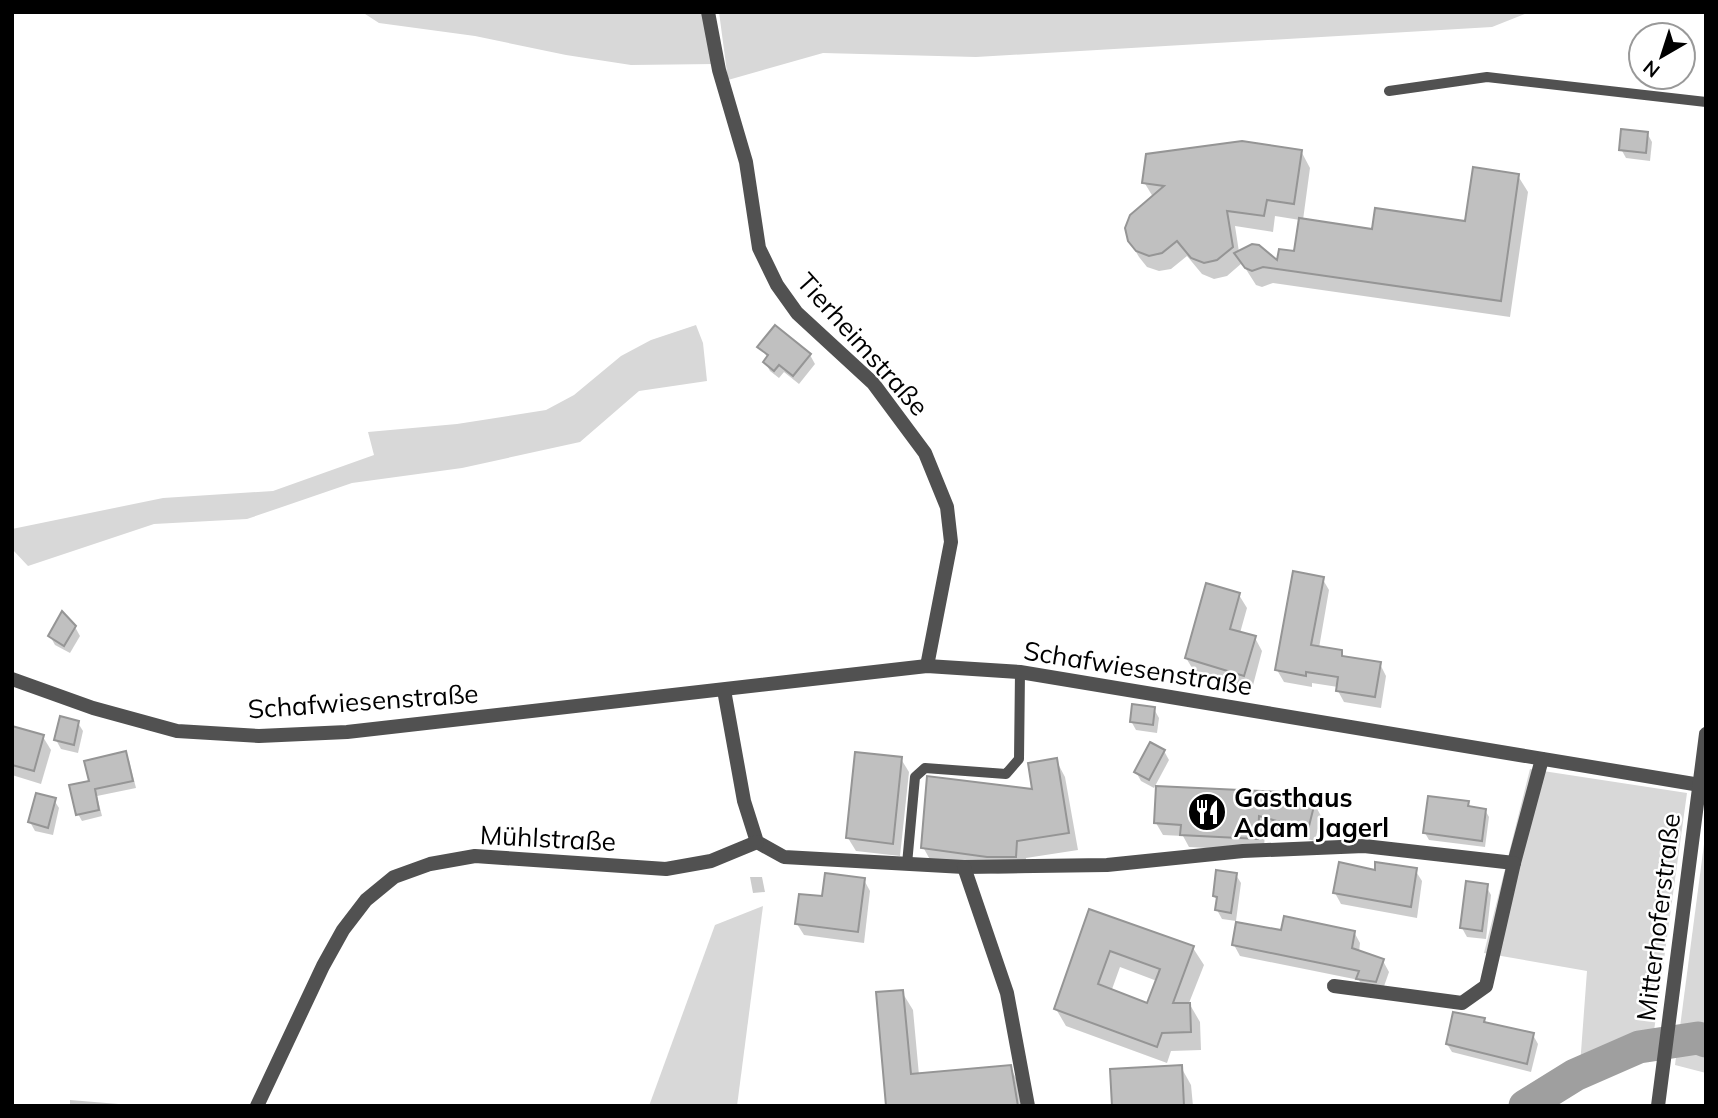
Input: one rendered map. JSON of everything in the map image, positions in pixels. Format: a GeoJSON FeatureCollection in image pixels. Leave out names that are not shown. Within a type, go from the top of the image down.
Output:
{"type":"FeatureCollection","features":[{"type":"Feature","properties":{"kind":"street","name":"Tierheimstraße"},"geometry":{"type":"LineString","coordinates":[[708,15],[719,70],[746,162],[759,248],[777,285],[797,313],[873,383],[925,453],[947,506],[951,542],[927,666]]}},
{"type":"Feature","properties":{"kind":"street","name":"Schafwiesenstraße"},"geometry":{"type":"LineString","coordinates":[[12,679],[93,708],[177,731],[258,736],[347,732],[927,666],[1020,673],[1702,785]]}},
{"type":"Feature","properties":{"kind":"street"},"geometry":{"type":"LineString","coordinates":[[724,690],[744,801],[757,842],[784,857],[964,867],[1107,865],[1243,851],[1364,846],[1514,863]]}},
{"type":"Feature","properties":{"kind":"street","name":"Mitterhoferstraße"},"geometry":{"type":"LineString","coordinates":[[1658,1106],[1702,785],[1706,734]]}},
{"type":"Feature","properties":{"kind":"street"},"geometry":{"type":"LineString","coordinates":[[1334,986],[1461,1003],[1486,986],[1514,863],[1542,759]]}},
{"type":"Feature","properties":{"kind":"street","name":"Mühlstraße"},"geometry":{"type":"LineString","coordinates":[[257,1106],[323,966],[344,930],[366,900],[394,877],[430,864],[475,856],[666,869],[711,861],[757,842]]}},
{"type":"Feature","properties":{"kind":"street"},"geometry":{"type":"LineString","coordinates":[[964,867],[1007,993],[1028,1106]]}},
{"type":"Feature","properties":{"kind":"lane"},"geometry":{"type":"LineString","coordinates":[[1389,91],[1488,77],[1706,102]]}},
{"type":"Feature","properties":{"kind":"lane"},"geometry":{"type":"LineString","coordinates":[[907,864],[915,778],[926,768],[1006,774],[1018,759],[1020,673]]}},
{"type":"Feature","properties":{"kind":"shaded area"},"geometry":{"type":"Polygon","coordinates":[[[362,12],[704,12],[714,64],[631,65],[475,36],[379,23],[362,12]]]}},
{"type":"Feature","properties":{"kind":"shaded area"},"geometry":{"type":"Polygon","coordinates":[[[719,12],[1530,12],[1492,27],[976,57],[823,53],[728,80],[719,12]]]}},
{"type":"Feature","properties":{"kind":"shaded area"},"geometry":{"type":"Polygon","coordinates":[[[696,325],[703,343],[707,381],[639,391],[580,442],[462,468],[352,483],[247,519],[154,524],[28,566],[12,549],[12,529],[163,498],[273,491],[374,455],[368,432],[457,424],[546,410],[574,395],[621,356],[651,340],[696,325]]]}},
{"type":"Feature","properties":{"kind":"shaded area"},"geometry":{"type":"Polygon","coordinates":[[[1530,769],[1687,793],[1654,1031],[1579,1079],[1587,971],[1484,953],[1530,769]]]}},
{"type":"Feature","properties":{"kind":"shaded area"},"geometry":{"type":"Polygon","coordinates":[[[1706,829],[1706,1073],[1675,1065],[1706,829]]]}},
{"type":"Feature","properties":{"kind":"shaded area"},"geometry":{"type":"Polygon","coordinates":[[[763,906],[737,1106],[649,1106],[715,925],[763,906]]]}},
{"type":"Feature","properties":{"kind":"building"},"geometry":{"type":"Polygon","coordinates":[[[1621,129],[1648,132],[1646,153],[1619,150],[1621,129]]]}},
{"type":"Feature","properties":{"kind":"building"},"geometry":{"type":"Polygon","coordinates":[[[1242,141],[1302,150],[1294,204],[1267,200],[1264,216],[1227,211],[1233,247],[1217,260],[1204,263],[1191,258],[1177,241],[1162,253],[1149,256],[1136,251],[1128,241],[1125,228],[1130,215],[1164,186],[1142,183],[1146,154],[1242,141]]]}},
{"type":"Feature","properties":{"kind":"building"},"geometry":{"type":"Polygon","coordinates":[[[1473,167],[1519,174],[1501,301],[1263,267],[1252,271],[1245,268],[1234,253],[1252,244],[1259,245],[1277,260],[1279,249],[1294,251],[1299,218],[1372,229],[1375,208],[1465,221],[1473,167]]]}},
{"type":"Feature","properties":{"kind":"building"},"geometry":{"type":"Polygon","coordinates":[[[775,325],[811,354],[793,376],[779,365],[774,371],[763,362],[768,355],[757,347],[775,325]]]}},
{"type":"Feature","properties":{"kind":"building"},"geometry":{"type":"Polygon","coordinates":[[[1293,571],[1324,577],[1311,645],[1342,650],[1342,656],[1381,662],[1375,697],[1336,691],[1338,677],[1306,672],[1306,676],[1275,670],[1293,571]]]}},
{"type":"Feature","properties":{"kind":"building"},"geometry":{"type":"Polygon","coordinates":[[[1206,583],[1240,593],[1230,629],[1256,636],[1244,676],[1185,658],[1206,583]]]}},
{"type":"Feature","properties":{"kind":"building"},"geometry":{"type":"Polygon","coordinates":[[[62,611],[76,626],[64,646],[48,636],[62,611]]]}},
{"type":"Feature","properties":{"kind":"building"},"geometry":{"type":"Polygon","coordinates":[[[1132,704],[1155,707],[1153,725],[1130,722],[1132,704]]]}},
{"type":"Feature","properties":{"kind":"building"},"geometry":{"type":"Polygon","coordinates":[[[60,716],[79,721],[74,745],[54,740],[60,716]]]}},
{"type":"Feature","properties":{"kind":"building"},"geometry":{"type":"Polygon","coordinates":[[[12,726],[44,735],[34,771],[12,765],[12,726]]]}},
{"type":"Feature","properties":{"kind":"building"},"geometry":{"type":"Polygon","coordinates":[[[1150,742],[1165,750],[1149,780],[1134,772],[1150,742]]]}},
{"type":"Feature","properties":{"kind":"building"},"geometry":{"type":"Polygon","coordinates":[[[126,751],[133,781],[95,789],[99,810],[76,815],[69,785],[89,781],[84,761],[126,751]]]}},
{"type":"Feature","properties":{"kind":"building"},"geometry":{"type":"Polygon","coordinates":[[[855,752],[902,757],[893,844],[846,838],[855,752]]]}},
{"type":"Feature","properties":{"kind":"building"},"geometry":{"type":"Polygon","coordinates":[[[1057,758],[1069,833],[1017,841],[1016,857],[987,857],[921,848],[927,776],[1032,789],[1028,763],[1057,758]]]}},
{"type":"Feature","properties":{"kind":"building","name":"Gasthaus Adam Jagerl"},"geometry":{"type":"Polygon","coordinates":[[[1156,786],[1282,792],[1315,802],[1308,830],[1259,816],[1258,839],[1180,835],[1181,825],[1154,823],[1156,786]]]}},
{"type":"Feature","properties":{"kind":"building"},"geometry":{"type":"Polygon","coordinates":[[[36,793],[56,798],[48,828],[28,822],[36,793]]]}},
{"type":"Feature","properties":{"kind":"building"},"geometry":{"type":"Polygon","coordinates":[[[1428,796],[1469,801],[1468,806],[1486,809],[1482,841],[1423,833],[1428,796]]]}},
{"type":"Feature","properties":{"kind":"building"},"geometry":{"type":"Polygon","coordinates":[[[1339,862],[1375,870],[1375,862],[1417,868],[1411,907],[1333,893],[1339,862]]]}},
{"type":"Feature","properties":{"kind":"building"},"geometry":{"type":"Polygon","coordinates":[[[1216,870],[1237,873],[1231,913],[1215,910],[1217,897],[1213,896],[1216,870]]]}},
{"type":"Feature","properties":{"kind":"building"},"geometry":{"type":"Polygon","coordinates":[[[825,873],[865,878],[858,932],[795,924],[799,894],[822,896],[825,873]]]}},
{"type":"Feature","properties":{"kind":"building"},"geometry":{"type":"Polygon","coordinates":[[[1466,881],[1488,884],[1482,931],[1460,928],[1466,881]]]}},
{"type":"Feature","properties":{"kind":"building"},"geometry":{"type":"Polygon","coordinates":[[[1089,909],[1194,946],[1173,1003],[1190,1003],[1191,1032],[1162,1033],[1157,1047],[1054,1009],[1089,909]],[[1110,951],[1098,984],[1147,1003],[1160,969],[1110,951]]]}},
{"type":"Feature","properties":{"kind":"building"},"geometry":{"type":"Polygon","coordinates":[[[1284,916],[1355,931],[1352,948],[1384,959],[1376,982],[1356,979],[1359,971],[1232,945],[1236,922],[1281,930],[1284,916]]]}},
{"type":"Feature","properties":{"kind":"building"},"geometry":{"type":"Polygon","coordinates":[[[903,990],[911,1074],[1011,1065],[1018,1106],[886,1106],[876,992],[903,990]]]}},
{"type":"Feature","properties":{"kind":"building"},"geometry":{"type":"Polygon","coordinates":[[[1453,1012],[1485,1018],[1484,1022],[1534,1033],[1527,1064],[1446,1044],[1453,1012]]]}},
{"type":"Feature","properties":{"kind":"building"},"geometry":{"type":"Polygon","coordinates":[[[1182,1065],[1184,1106],[1112,1106],[1110,1069],[1182,1065]]]}},
{"type":"Feature","properties":{"kind":"waterway"},"geometry":{"type":"LineString","coordinates":[[1525,1106],[1575,1075],[1639,1047],[1698,1038],[1706,1041]]}},
{"type":"Feature","properties":{"kind":"place","name":"Gasthaus Adam Jagerl"},"geometry":{"type":"Point","coordinates":[1207,812]}}]}
